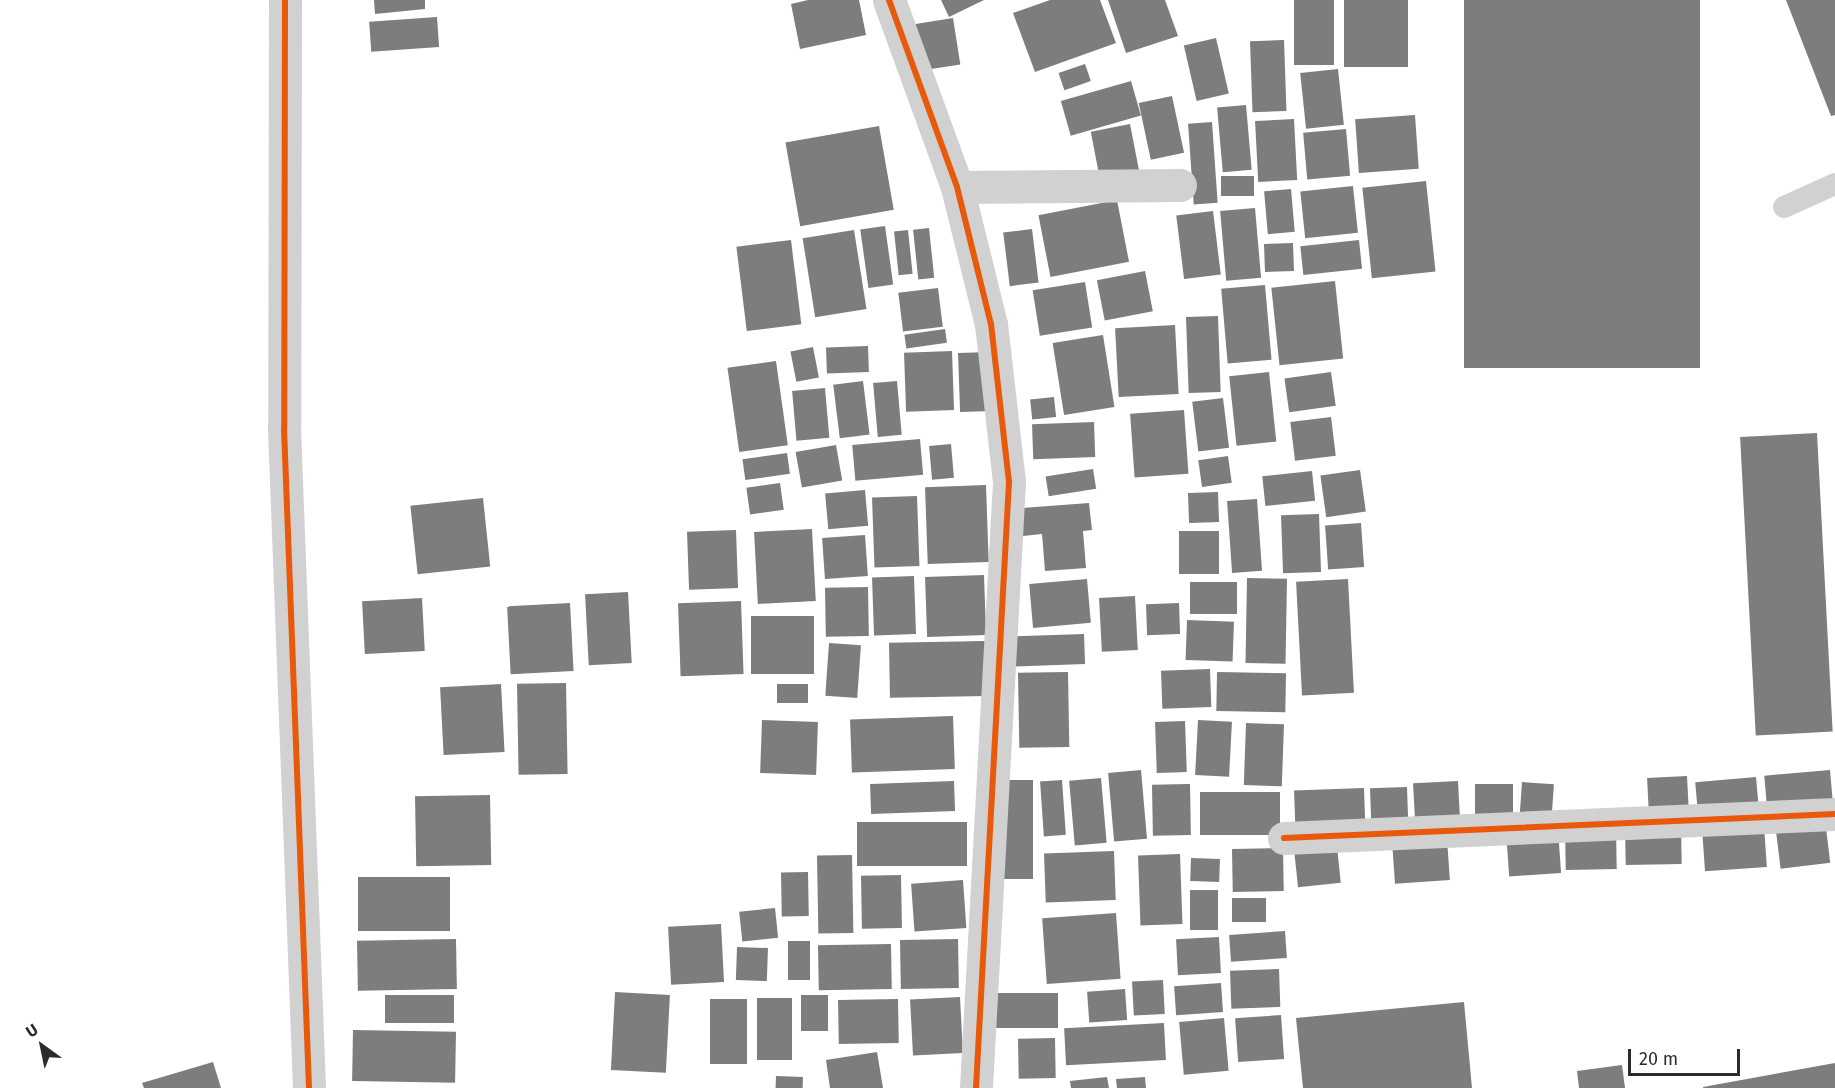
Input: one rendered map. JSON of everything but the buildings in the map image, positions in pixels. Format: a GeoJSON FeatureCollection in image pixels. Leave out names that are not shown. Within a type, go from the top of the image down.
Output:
{"type":"FeatureCollection","features":[{"type":"Feature","properties":{"kind":"street"},"geometry":{"type":"LineString","coordinates":[[285,0],[284,428],[309,1088]]}},
{"type":"Feature","properties":{"kind":"street"},"geometry":{"type":"LineString","coordinates":[[889,0],[957,187],[991,324],[1009,482],[976,1088]]}},
{"type":"Feature","properties":{"kind":"street"},"geometry":{"type":"LineString","coordinates":[[957,187],[1180,185]]}},
{"type":"Feature","properties":{"kind":"street"},"geometry":{"type":"LineString","coordinates":[[1284,838],[1835,814]]}},
{"type":"Feature","properties":{"kind":"lane"},"geometry":{"type":"LineString","coordinates":[[1784,207],[1835,184]]}},
{"type":"Feature","properties":{"kind":"cycle path"},"geometry":{"type":"LineString","coordinates":[[285,0],[284,428],[309,1088]]}},
{"type":"Feature","properties":{"kind":"cycle path"},"geometry":{"type":"LineString","coordinates":[[889,0],[957,187],[991,324],[1009,482],[976,1088]]}},
{"type":"Feature","properties":{"kind":"cycle path"},"geometry":{"type":"LineString","coordinates":[[1284,838],[1835,814]]}}]}
